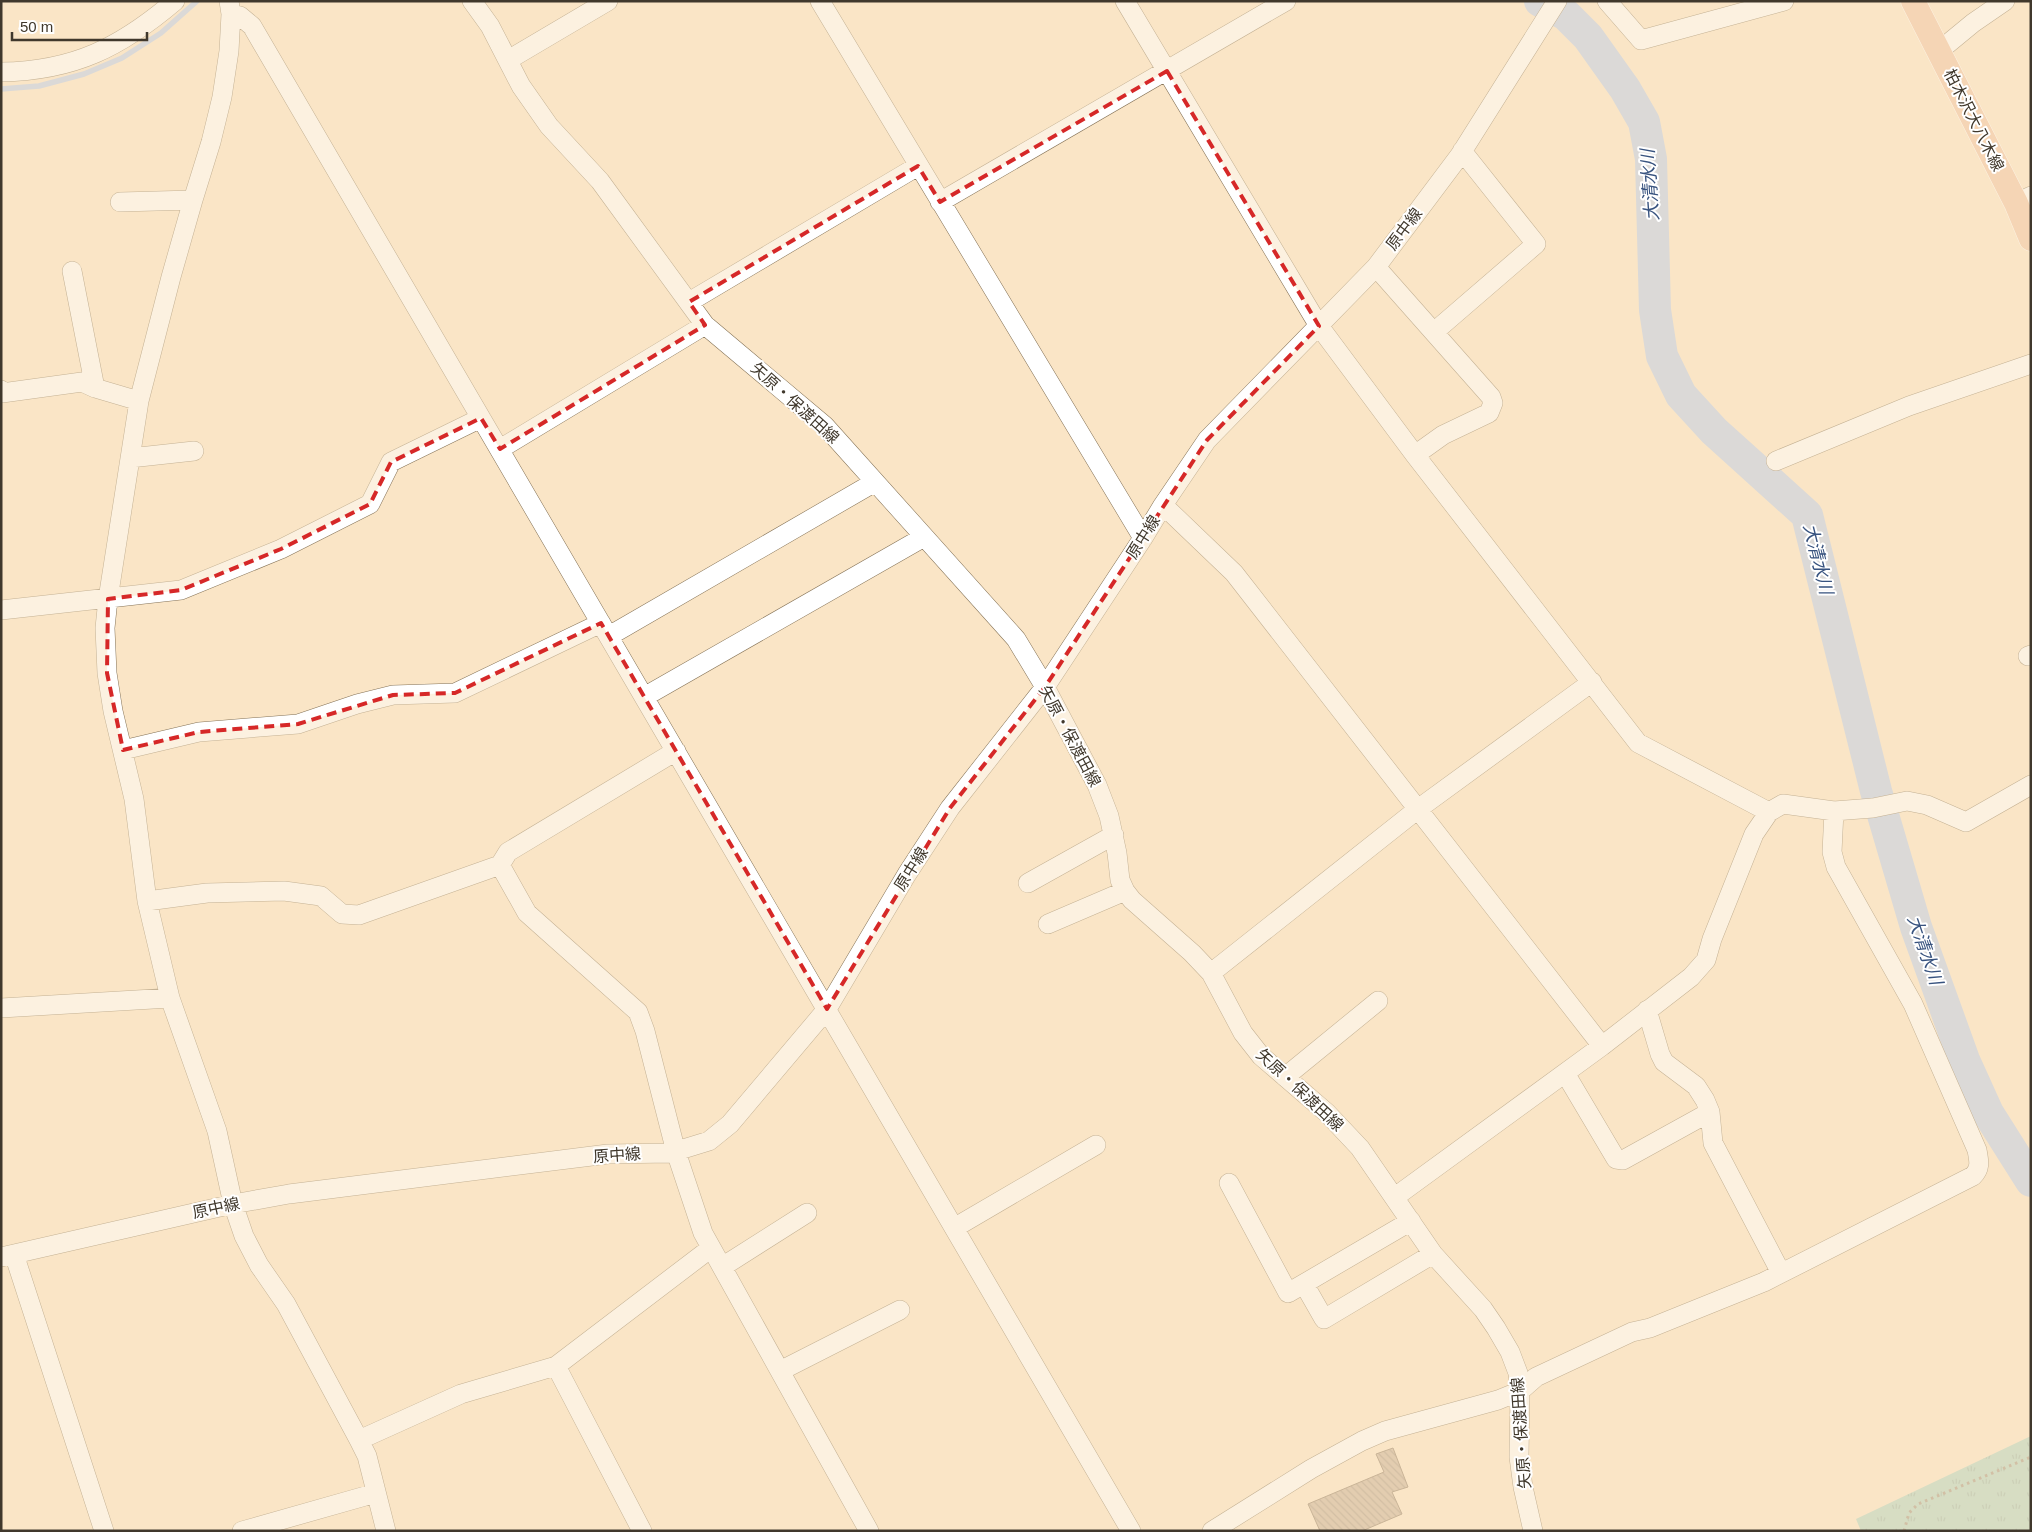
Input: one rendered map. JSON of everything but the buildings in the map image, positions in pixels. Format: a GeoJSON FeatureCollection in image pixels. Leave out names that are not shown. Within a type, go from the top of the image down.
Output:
{"type":"FeatureCollection","features":[{"type":"Feature","properties":{"kind":"main road","name":"柏木沢大八木線"},"geometry":{"type":"LineString","coordinates":[[1913,1],[1939,51],[2023,199],[2031,239]]}},
{"type":"Feature","properties":{"kind":"street"},"geometry":{"type":"LineString","coordinates":[[1,72],[48,69],[78,61],[122,41],[147,25],[175,1]]}},
{"type":"Feature","properties":{"kind":"street","name":"矢原・保渡田線"},"geometry":{"type":"LineString","coordinates":[[472,1],[490,26],[521,86],[549,126],[600,181],[705,325],[825,426],[1016,638],[1045,687],[1097,785],[1110,816],[1120,880],[1125,891],[1132,900],[1211,972],[1243,1033],[1261,1056],[1327,1113],[1360,1148],[1433,1254],[1483,1309],[1510,1352],[1518,1373],[1520,1391],[1519,1457],[1523,1487],[1533,1531]]}},
{"type":"Feature","properties":{"kind":"street"},"geometry":{"type":"LineString","coordinates":[[508,60],[608,1]]}},
{"type":"Feature","properties":{"kind":"street"},"geometry":{"type":"LineString","coordinates":[[820,1],[1143,538]]}},
{"type":"Feature","properties":{"kind":"street"},"geometry":{"type":"LineString","coordinates":[[1125,1],[1319,326],[1415,455],[1638,743],[1769,812]]}},
{"type":"Feature","properties":{"kind":"street"},"geometry":{"type":"LineString","coordinates":[[940,202],[1286,1]]}},
{"type":"Feature","properties":{"kind":"street","name":"原中線"},"geometry":{"type":"LineString","coordinates":[[7,1255],[233,1204],[325,1189],[608,1154],[676,1152],[709,1141],[730,1124],[827,1009],[907,874],[950,808],[1045,687],[1163,505],[1208,440],[1376,267],[1462,151],[1557,1]]}},
{"type":"Feature","properties":{"kind":"street"},"geometry":{"type":"LineString","coordinates":[[1607,1],[1641,40],[1784,1]]}},
{"type":"Feature","properties":{"kind":"street"},"geometry":{"type":"LineString","coordinates":[[1939,51],[1972,23],[2005,1]]}},
{"type":"Feature","properties":{"kind":"street"},"geometry":{"type":"LineString","coordinates":[[230,8],[222,97],[139,401],[108,599],[105,628],[107,673],[134,799],[147,901],[155,942],[170,998],[217,1132],[233,1204],[244,1236],[258,1265],[286,1304],[360,1440],[367,1456],[386,1531]]}},
{"type":"Feature","properties":{"kind":"street"},"geometry":{"type":"LineString","coordinates":[[230,8],[252,26],[1131,1531]]}},
{"type":"Feature","properties":{"kind":"street"},"geometry":{"type":"LineString","coordinates":[[1434,332],[1536,244],[1462,151]]}},
{"type":"Feature","properties":{"kind":"street"},"geometry":{"type":"LineString","coordinates":[[689,302],[918,166]]}},
{"type":"Feature","properties":{"kind":"street"},"geometry":{"type":"LineString","coordinates":[[120,202],[193,200]]}},
{"type":"Feature","properties":{"kind":"street"},"geometry":{"type":"LineString","coordinates":[[1376,267],[1491,398],[1493,403],[1489,413],[1443,435],[1415,455]]}},
{"type":"Feature","properties":{"kind":"street"},"geometry":{"type":"LineString","coordinates":[[72,271],[95,388]]}},
{"type":"Feature","properties":{"kind":"street"},"geometry":{"type":"LineString","coordinates":[[500,449],[705,325]]}},
{"type":"Feature","properties":{"kind":"street"},"geometry":{"type":"LineString","coordinates":[[1776,461],[1909,406],[2031,364]]}},
{"type":"Feature","properties":{"kind":"street"},"geometry":{"type":"LineString","coordinates":[[1,390],[2,393],[82,382],[95,388],[139,401]]}},
{"type":"Feature","properties":{"kind":"street"},"geometry":{"type":"LineString","coordinates":[[1,610],[181,590],[281,549],[370,504],[391,462],[481,418]]}},
{"type":"Feature","properties":{"kind":"street"},"geometry":{"type":"LineString","coordinates":[[130,458],[194,451]]}},
{"type":"Feature","properties":{"kind":"street"},"geometry":{"type":"LineString","coordinates":[[123,750],[199,732],[298,724],[357,704],[393,695],[455,693],[605,629],[875,482]]}},
{"type":"Feature","properties":{"kind":"street"},"geometry":{"type":"LineString","coordinates":[[1163,505],[1234,573],[1602,1046]]}},
{"type":"Feature","properties":{"kind":"street"},"geometry":{"type":"LineString","coordinates":[[644,697],[924,536]]}},
{"type":"Feature","properties":{"kind":"street"},"geometry":{"type":"LineString","coordinates":[[1211,972],[1418,809],[1592,682]]}},
{"type":"Feature","properties":{"kind":"street"},"geometry":{"type":"LineString","coordinates":[[147,901],[207,893],[284,891],[321,896],[342,914],[359,915],[500,864],[508,852],[676,751]]}},
{"type":"Feature","properties":{"kind":"street"},"geometry":{"type":"LineString","coordinates":[[1395,1197],[1602,1046],[1691,977],[1706,960],[1712,939],[1754,834],[1769,812],[1782,804],[1834,811],[1873,808],[1907,801],[1927,805],[1966,822],[2031,785]]}},
{"type":"Feature","properties":{"kind":"street"},"geometry":{"type":"LineString","coordinates":[[1212,1531],[1311,1469],[1362,1441],[1385,1431],[1498,1400],[1520,1391],[1536,1377],[1632,1332],[1650,1328],[1764,1282],[1973,1176],[1978,1171],[1980,1165],[1977,1150],[1913,1004],[1836,867],[1832,852],[1834,811]]}},
{"type":"Feature","properties":{"kind":"street"},"geometry":{"type":"LineString","coordinates":[[1028,884],[1114,835]]}},
{"type":"Feature","properties":{"kind":"street"},"geometry":{"type":"LineString","coordinates":[[500,864],[527,913],[638,1012],[645,1031],[676,1152],[704,1234],[869,1531]]}},
{"type":"Feature","properties":{"kind":"street"},"geometry":{"type":"LineString","coordinates":[[1048,924],[1125,891]]}},
{"type":"Feature","properties":{"kind":"street"},"geometry":{"type":"LineString","coordinates":[[1,1008],[170,998]]}},
{"type":"Feature","properties":{"kind":"street"},"geometry":{"type":"LineString","coordinates":[[1285,1077],[1378,1001]]}},
{"type":"Feature","properties":{"kind":"street"},"geometry":{"type":"LineString","coordinates":[[1647,1010],[1664,1062],[1696,1086],[1710,1112],[1713,1143],[1781,1273]]}},
{"type":"Feature","properties":{"kind":"street"},"geometry":{"type":"LineString","coordinates":[[1565,1073],[1616,1159],[1624,1160],[1710,1112]]}},
{"type":"Feature","properties":{"kind":"street"},"geometry":{"type":"LineString","coordinates":[[954,1228],[1096,1145]]}},
{"type":"Feature","properties":{"kind":"street"},"geometry":{"type":"LineString","coordinates":[[1229,1183],[1288,1293],[1411,1221]]}},
{"type":"Feature","properties":{"kind":"street"},"geometry":{"type":"LineString","coordinates":[[722,1266],[807,1213]]}},
{"type":"Feature","properties":{"kind":"street"},"geometry":{"type":"LineString","coordinates":[[360,1440],[461,1394],[556,1366],[712,1248]]}},
{"type":"Feature","properties":{"kind":"street"},"geometry":{"type":"LineString","coordinates":[[1304,1284],[1324,1319],[1433,1254]]}},
{"type":"Feature","properties":{"kind":"street"},"geometry":{"type":"LineString","coordinates":[[7,1255],[104,1531]]}},
{"type":"Feature","properties":{"kind":"street"},"geometry":{"type":"LineString","coordinates":[[780,1371],[900,1310]]}},
{"type":"Feature","properties":{"kind":"street"},"geometry":{"type":"LineString","coordinates":[[556,1366],[642,1531]]}},
{"type":"Feature","properties":{"kind":"street"},"geometry":{"type":"LineString","coordinates":[[242,1531],[376,1494]]}},
{"type":"Feature","properties":{"kind":"path"},"geometry":{"type":"LineString","coordinates":[[1904,1531],[1909,1513],[1918,1504],[2031,1457]]}},
{"type":"Feature","properties":{"kind":"highlighted area"},"geometry":{"type":"Polygon","coordinates":[[[1167,71],[1319,326],[1207,440],[1045,687],[950,808],[827,1009],[601,623],[455,693],[393,695],[298,724],[199,732],[123,750],[107,673],[108,599],[181,590],[281,549],[370,504],[391,462],[481,418],[500,449],[705,325],[689,302],[918,166],[940,202],[1167,71]]]}},
{"type":"Feature","properties":{"kind":"green space"},"geometry":{"type":"Polygon","coordinates":[[[2031,1436],[2031,1531],[1861,1531],[1856,1519],[2031,1436]]]}},
{"type":"Feature","properties":{"kind":"waterway"},"geometry":{"type":"LineString","coordinates":[[1,89],[39,86],[84,74],[122,58],[161,33],[197,1]]}},
{"type":"Feature","properties":{"kind":"waterway","name":"大清水川"},"geometry":{"type":"LineString","coordinates":[[1540,1],[1566,15],[1588,37],[1625,89],[1644,122],[1651,159],[1655,310],[1662,356],[1681,395],[1714,431],[1807,515],[1876,791],[1916,927],[1964,1060],[1988,1113],[2031,1181]]}}]}
